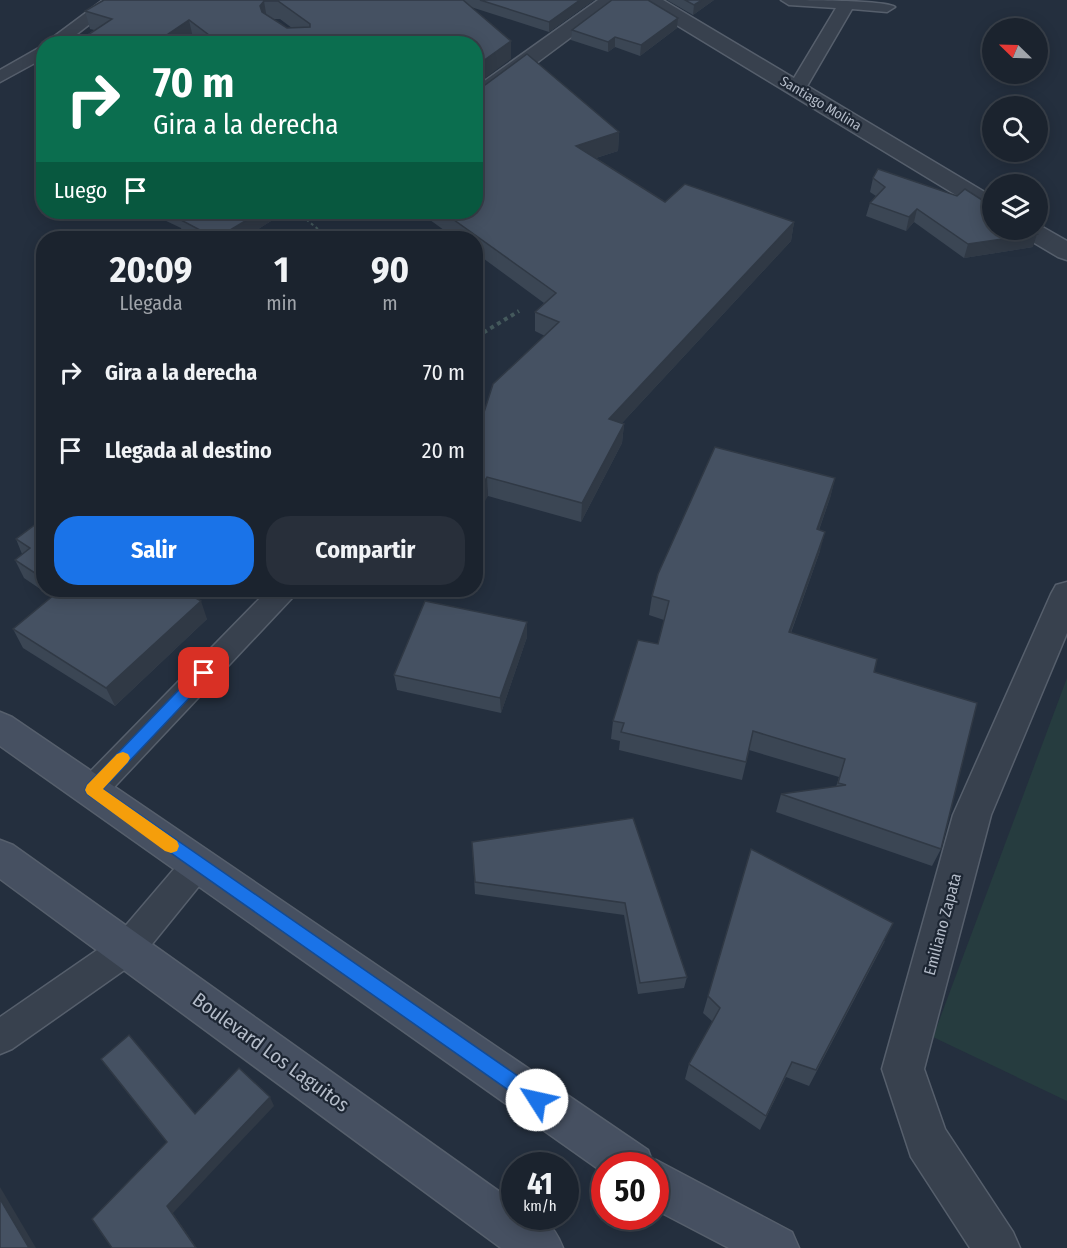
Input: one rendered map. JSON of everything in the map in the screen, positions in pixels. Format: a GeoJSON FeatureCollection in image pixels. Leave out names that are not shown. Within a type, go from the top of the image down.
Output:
{"type":"FeatureCollection","features":[{"type":"Feature","properties":{"kind":"main road"},"geometry":{"type":"LineString","coordinates":[[0,727],[612,1152]]}},
{"type":"Feature","properties":{"kind":"main road","name":"Boulevard Los Laguitos"},"geometry":{"type":"LineString","coordinates":[[0,857],[540,1248]]}},
{"type":"Feature","properties":{"kind":"main road"},"geometry":{"type":"LineString","coordinates":[[669,1191],[776,1248]]}},
{"type":"Feature","properties":{"kind":"street"},"geometry":{"type":"LineString","coordinates":[[483,92],[611,0]]}},
{"type":"Feature","properties":{"kind":"street","name":"Santiago Molina"},"geometry":{"type":"LineString","coordinates":[[649,0],[982,200]]}},
{"type":"Feature","properties":{"kind":"street"},"geometry":{"type":"LineString","coordinates":[[1047,240],[1067,252]]}},
{"type":"Feature","properties":{"kind":"street","name":"Emiliano Zapata"},"geometry":{"type":"LineString","coordinates":[[997,1248],[927,1141],[903,1069],[972,815],[1067,594]]}},
{"type":"Feature","properties":{"kind":"lane"},"geometry":{"type":"LineString","coordinates":[[63,36],[113,0]]}},
{"type":"Feature","properties":{"kind":"lane"},"geometry":{"type":"LineString","coordinates":[[789,0],[887,7]]}},
{"type":"Feature","properties":{"kind":"lane"},"geometry":{"type":"LineString","coordinates":[[796,88],[846,5]]}},
{"type":"Feature","properties":{"kind":"lane"},"geometry":{"type":"LineString","coordinates":[[0,78],[36,55]]}},
{"type":"Feature","properties":{"kind":"lane"},"geometry":{"type":"LineString","coordinates":[[92,790],[277,597]]}},
{"type":"Feature","properties":{"kind":"lane"},"geometry":{"type":"LineString","coordinates":[[0,1037],[128,948],[197,865]]}},
{"type":"Feature","properties":{"kind":"path"},"geometry":{"type":"LineString","coordinates":[[306,219],[320,231]]}},
{"type":"Feature","properties":{"kind":"path"},"geometry":{"type":"LineString","coordinates":[[483,333],[519,311]]}},
{"type":"Feature","properties":{"kind":"green space"},"geometry":{"type":"Polygon","coordinates":[[[1067,678],[1067,1101],[933,1037],[1067,678]]]}},
{"type":"Feature","properties":{"kind":"building"},"geometry":{"type":"Polygon","coordinates":[[[104,0],[463,0],[511,41],[483,61],[483,36],[210,36],[189,20],[165,36],[86,36],[112,19],[85,11],[104,0]],[[264,1],[260,6],[262,12],[287,28],[310,27],[310,24],[278,1],[264,1]]]}},
{"type":"Feature","properties":{"kind":"building"},"geometry":{"type":"Polygon","coordinates":[[[480,0],[580,0],[549,22],[480,0]]]}},
{"type":"Feature","properties":{"kind":"building"},"geometry":{"type":"Polygon","coordinates":[[[612,0],[648,0],[678,18],[641,45],[615,37],[608,42],[572,30],[612,0]]]}},
{"type":"Feature","properties":{"kind":"building"},"geometry":{"type":"Polygon","coordinates":[[[685,0],[702,0],[694,5],[685,0]]]}},
{"type":"Feature","properties":{"kind":"building"},"geometry":{"type":"Polygon","coordinates":[[[527,54],[619,132],[576,146],[665,202],[685,184],[794,222],[609,419],[624,424],[582,503],[487,477],[483,484],[483,416],[493,384],[559,322],[535,312],[556,293],[483,241],[483,231],[470,231],[453,219],[483,219],[483,85],[527,54]]]}},
{"type":"Feature","properties":{"kind":"building"},"geometry":{"type":"Polygon","coordinates":[[[878,169],[957,196],[965,189],[982,200],[982,240],[996,240],[968,244],[917,209],[909,217],[870,203],[885,187],[873,178],[878,169]]]}},
{"type":"Feature","properties":{"kind":"building"},"geometry":{"type":"Polygon","coordinates":[[[179,219],[248,219],[229,231],[202,231],[179,219]]]}},
{"type":"Feature","properties":{"kind":"building"},"geometry":{"type":"Polygon","coordinates":[[[715,447],[835,478],[817,529],[825,532],[789,632],[877,659],[874,672],[977,703],[941,849],[781,794],[846,785],[838,783],[845,759],[753,731],[746,762],[621,732],[624,723],[613,721],[638,640],[658,644],[669,601],[652,596],[658,574],[715,447]]]}},
{"type":"Feature","properties":{"kind":"building"},"geometry":{"type":"Polygon","coordinates":[[[36,524],[36,574],[15,560],[30,548],[16,539],[36,524]]]}},
{"type":"Feature","properties":{"kind":"building"},"geometry":{"type":"Polygon","coordinates":[[[52,597],[194,597],[201,601],[106,688],[13,629],[52,597]]]}},
{"type":"Feature","properties":{"kind":"building"},"geometry":{"type":"Polygon","coordinates":[[[425,601],[527,622],[500,698],[394,675],[425,601]]]}},
{"type":"Feature","properties":{"kind":"building"},"geometry":{"type":"Polygon","coordinates":[[[633,818],[687,977],[640,983],[625,903],[475,882],[472,842],[633,818]]]}},
{"type":"Feature","properties":{"kind":"building"},"geometry":{"type":"Polygon","coordinates":[[[751,849],[893,923],[816,1070],[792,1062],[766,1116],[689,1064],[720,1008],[708,996],[751,849]]]}},
{"type":"Feature","properties":{"kind":"building"},"geometry":{"type":"Polygon","coordinates":[[[129,1035],[195,1114],[239,1068],[270,1097],[167,1206],[196,1248],[112,1248],[92,1219],[167,1142],[101,1059],[129,1035]]]}},
{"type":"Feature","properties":{"kind":"building"},"geometry":{"type":"Polygon","coordinates":[[[0,1199],[29,1248],[0,1248],[0,1199]]]}},
{"type":"Feature","properties":{"kind":"slow traffic"},"geometry":{"type":"LineString","coordinates":[[123,758],[92,790],[171,846]]}},
{"type":"Feature","properties":{"kind":"route"},"geometry":{"type":"LineString","coordinates":[[204,673],[92,790],[537,1100]]}}]}
